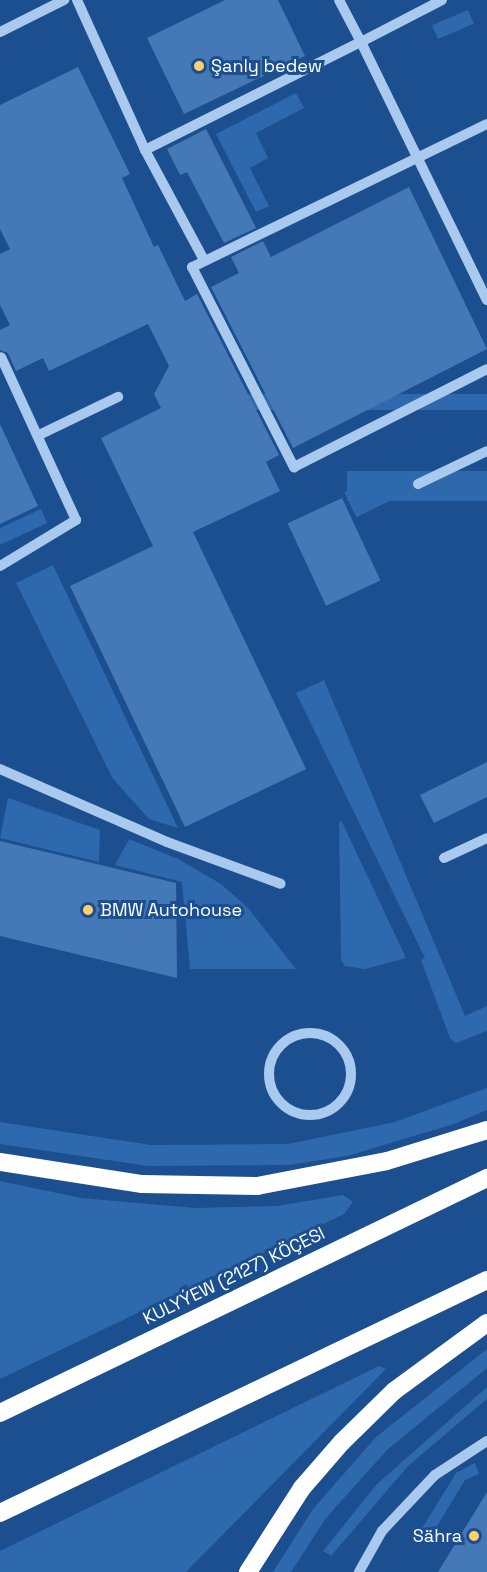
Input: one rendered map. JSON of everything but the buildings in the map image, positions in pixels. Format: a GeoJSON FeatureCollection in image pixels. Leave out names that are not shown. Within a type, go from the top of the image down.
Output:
{"type":"FeatureCollection","features":[{"type":"Feature","properties":{"kind":"highway"},"geometry":{"type":"LineString","coordinates":[[0,1162],[142,1184],[258,1186],[387,1161],[487,1130]]}},
{"type":"Feature","properties":{"kind":"highway","name":"KULYÝEW (2127) KÖÇESI"},"geometry":{"type":"LineString","coordinates":[[0,1413],[487,1178]]}},
{"type":"Feature","properties":{"kind":"highway"},"geometry":{"type":"LineString","coordinates":[[0,1513],[487,1280]]}},
{"type":"Feature","properties":{"kind":"highway"},"geometry":{"type":"LineString","coordinates":[[248,1572],[303,1488],[342,1442],[394,1391],[487,1323]]}},
{"type":"Feature","properties":{"kind":"street"},"geometry":{"type":"LineString","coordinates":[[0,32],[64,0]]}},
{"type":"Feature","properties":{"kind":"street"},"geometry":{"type":"LineString","coordinates":[[77,0],[145,150],[204,260]]}},
{"type":"Feature","properties":{"kind":"street"},"geometry":{"type":"LineString","coordinates":[[339,0],[414,157],[487,300]]}},
{"type":"Feature","properties":{"kind":"street"},"geometry":{"type":"LineString","coordinates":[[145,150],[442,0]]}},
{"type":"Feature","properties":{"kind":"street"},"geometry":{"type":"LineString","coordinates":[[487,124],[414,157],[192,267],[294,467],[487,369]]}},
{"type":"Feature","properties":{"kind":"street"},"geometry":{"type":"LineString","coordinates":[[0,566],[76,520],[2,357]]}},
{"type":"Feature","properties":{"kind":"street"},"geometry":{"type":"LineString","coordinates":[[39,435],[118,397]]}},
{"type":"Feature","properties":{"kind":"street"},"geometry":{"type":"LineString","coordinates":[[418,484],[487,451]]}},
{"type":"Feature","properties":{"kind":"street"},"geometry":{"type":"LineString","coordinates":[[0,769],[167,842],[281,884]]}},
{"type":"Feature","properties":{"kind":"street"},"geometry":{"type":"LineString","coordinates":[[444,858],[487,838]]}},
{"type":"Feature","properties":{"kind":"street"},"geometry":{"type":"LineString","coordinates":[[313,1032],[330,1038],[345,1052],[351,1077],[336,1105],[306,1115],[294,1112],[274,1095],[269,1070],[284,1042],[313,1032]]}},
{"type":"Feature","properties":{"kind":"street"},"geometry":{"type":"LineString","coordinates":[[359,1572],[382,1531],[435,1475],[487,1441]]}},
{"type":"Feature","properties":{"kind":"shaded area"},"geometry":{"type":"Polygon","coordinates":[[[468,10],[474,24],[438,39],[432,25],[468,10]]]}},
{"type":"Feature","properties":{"kind":"shaded area"},"geometry":{"type":"Polygon","coordinates":[[[296,93],[304,108],[256,133],[268,158],[250,168],[269,206],[256,212],[216,134],[296,93]]]}},
{"type":"Feature","properties":{"kind":"shaded area"},"geometry":{"type":"Polygon","coordinates":[[[186,394],[487,394],[487,410],[186,410],[186,394]]]}},
{"type":"Feature","properties":{"kind":"shaded area"},"geometry":{"type":"Polygon","coordinates":[[[347,471],[487,471],[487,501],[347,501],[347,471]]]}},
{"type":"Feature","properties":{"kind":"shaded area"},"geometry":{"type":"Polygon","coordinates":[[[381,474],[393,499],[356,517],[344,492],[381,474]]]}},
{"type":"Feature","properties":{"kind":"shaded area"},"geometry":{"type":"Polygon","coordinates":[[[41,509],[47,523],[0,545],[0,528],[41,509]]]}},
{"type":"Feature","properties":{"kind":"shaded area"},"geometry":{"type":"Polygon","coordinates":[[[53,565],[178,828],[149,819],[113,779],[16,583],[53,565]]]}},
{"type":"Feature","properties":{"kind":"shaded area"},"geometry":{"type":"Polygon","coordinates":[[[324,680],[465,1016],[487,1006],[487,1031],[456,1043],[450,1038],[421,960],[425,958],[296,693],[324,680]]]}},
{"type":"Feature","properties":{"kind":"shaded area"},"geometry":{"type":"Polygon","coordinates":[[[8,798],[100,830],[99,862],[0,838],[8,798]]]}},
{"type":"Feature","properties":{"kind":"shaded area"},"geometry":{"type":"Polygon","coordinates":[[[339,821],[342,822],[406,958],[365,969],[345,966],[341,960],[339,821]]]}},
{"type":"Feature","properties":{"kind":"shaded area"},"geometry":{"type":"Polygon","coordinates":[[[129,839],[178,859],[221,884],[247,907],[296,969],[190,969],[182,882],[115,865],[129,839]]]}},
{"type":"Feature","properties":{"kind":"shaded area"},"geometry":{"type":"Polygon","coordinates":[[[487,1088],[487,1110],[454,1124],[347,1156],[288,1165],[148,1166],[0,1144],[0,1122],[151,1145],[288,1144],[395,1122],[487,1088]]]}},
{"type":"Feature","properties":{"kind":"shaded area"},"geometry":{"type":"Polygon","coordinates":[[[0,1181],[81,1198],[195,1208],[277,1206],[343,1195],[353,1202],[344,1214],[0,1379],[0,1181]]]}},
{"type":"Feature","properties":{"kind":"shaded area"},"geometry":{"type":"Polygon","coordinates":[[[487,1349],[487,1368],[387,1450],[326,1518],[291,1572],[273,1572],[313,1509],[376,1437],[487,1349]]]}},
{"type":"Feature","properties":{"kind":"shaded area"},"geometry":{"type":"Polygon","coordinates":[[[379,1366],[386,1369],[186,1572],[0,1572],[0,1551],[379,1366]]]}},
{"type":"Feature","properties":{"kind":"shaded area"},"geometry":{"type":"Polygon","coordinates":[[[487,1387],[487,1399],[408,1466],[331,1556],[323,1551],[377,1484],[487,1387]]]}},
{"type":"Feature","properties":{"kind":"shaded area"},"geometry":{"type":"Polygon","coordinates":[[[475,1463],[479,1474],[465,1480],[428,1541],[418,1535],[456,1473],[475,1463]]]}},
{"type":"Feature","properties":{"kind":"place","name":"Şanly bedew"},"geometry":{"type":"Point","coordinates":[199,66]}},
{"type":"Feature","properties":{"kind":"place","name":"BMW Autohouse"},"geometry":{"type":"Point","coordinates":[88,910]}},
{"type":"Feature","properties":{"kind":"place","name":"Sähra"},"geometry":{"type":"Point","coordinates":[474,1536]}}]}
